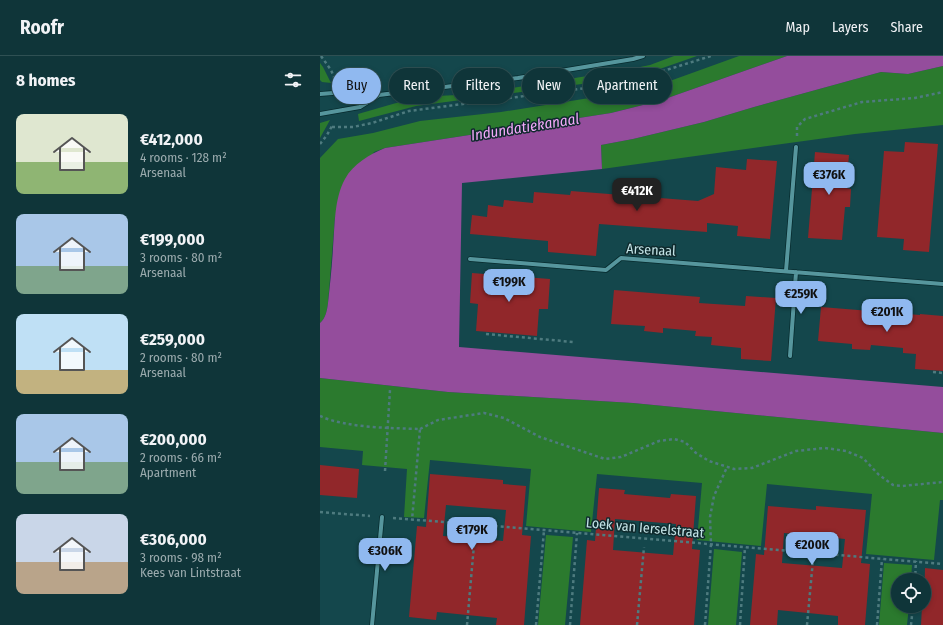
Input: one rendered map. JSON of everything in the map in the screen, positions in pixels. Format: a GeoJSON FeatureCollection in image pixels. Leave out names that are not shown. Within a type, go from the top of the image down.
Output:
{"type":"FeatureCollection","features":[{"type":"Feature","properties":{"kind":"street"},"geometry":{"type":"LineString","coordinates":[[381,95],[518,78],[633,59],[643,56]]}},
{"type":"Feature","properties":{"kind":"street"},"geometry":{"type":"LineString","coordinates":[[320,94],[332,93]]}},
{"type":"Feature","properties":{"kind":"street"},"geometry":{"type":"LineString","coordinates":[[320,114],[360,107],[365,104]]}},
{"type":"Feature","properties":{"kind":"street"},"geometry":{"type":"LineString","coordinates":[[786,271],[796,147]]}},
{"type":"Feature","properties":{"kind":"street","name":"Arsenaal"},"geometry":{"type":"LineString","coordinates":[[470,259],[606,270],[621,258],[943,284]]}},
{"type":"Feature","properties":{"kind":"street"},"geometry":{"type":"LineString","coordinates":[[790,356],[796,272]]}},
{"type":"Feature","properties":{"kind":"street"},"geometry":{"type":"LineString","coordinates":[[372,625],[382,517]]}},
{"type":"Feature","properties":{"kind":"path"},"geometry":{"type":"LineString","coordinates":[[332,127],[353,127],[372,123],[409,111],[625,83],[711,56]]}},
{"type":"Feature","properties":{"kind":"path"},"geometry":{"type":"LineString","coordinates":[[796,147],[797,128],[805,119],[862,102],[915,98],[943,92]]}},
{"type":"Feature","properties":{"kind":"path"},"geometry":{"type":"LineString","coordinates":[[486,334],[574,342]]}},
{"type":"Feature","properties":{"kind":"path"},"geometry":{"type":"LineString","coordinates":[[933,372],[943,373]]}},
{"type":"Feature","properties":{"kind":"path"},"geometry":{"type":"LineString","coordinates":[[385,471],[390,390]]}},
{"type":"Feature","properties":{"kind":"path"},"geometry":{"type":"LineString","coordinates":[[320,416],[331,422],[387,428],[420,429],[438,420],[484,413],[504,418],[540,437],[605,459],[621,456],[659,441],[674,439],[685,442],[696,453],[709,461],[734,468],[752,468],[796,451],[825,448],[846,451],[863,458],[879,475],[893,485],[902,486],[943,482]]}},
{"type":"Feature","properties":{"kind":"path"},"geometry":{"type":"LineString","coordinates":[[412,520],[420,429]]}},
{"type":"Feature","properties":{"kind":"path"},"geometry":{"type":"LineString","coordinates":[[712,544],[710,517],[714,496],[727,467]]}},
{"type":"Feature","properties":{"kind":"path","name":"Loek van Ierselstraat"},"geometry":{"type":"LineString","coordinates":[[320,512],[943,564]]}},
{"type":"Feature","properties":{"kind":"path"},"geometry":{"type":"LineString","coordinates":[[536,625],[544,530]]}},
{"type":"Feature","properties":{"kind":"path"},"geometry":{"type":"LineString","coordinates":[[467,625],[475,533]]}},
{"type":"Feature","properties":{"kind":"path","name":"Loek van Ierselstraat"},"geometry":{"type":"LineString","coordinates":[[570,625],[577,533]]}},
{"type":"Feature","properties":{"kind":"path","name":"Loek van Ierselstraat"},"geometry":{"type":"LineString","coordinates":[[705,625],[712,544]]}},
{"type":"Feature","properties":{"kind":"path"},"geometry":{"type":"LineString","coordinates":[[637,625],[644,547]]}},
{"type":"Feature","properties":{"kind":"path"},"geometry":{"type":"LineString","coordinates":[[740,625],[745,547]]}},
{"type":"Feature","properties":{"kind":"path"},"geometry":{"type":"LineString","coordinates":[[877,625],[882,559]]}},
{"type":"Feature","properties":{"kind":"path"},"geometry":{"type":"LineString","coordinates":[[807,625],[813,560]]}},
{"type":"Feature","properties":{"kind":"path"},"geometry":{"type":"LineString","coordinates":[[915,573],[916,562]]}},
{"type":"Feature","properties":{"kind":"path"},"geometry":{"type":"LineString","coordinates":[[911,625],[912,613]]}},
{"type":"Feature","properties":{"kind":"green space"},"geometry":{"type":"Polygon","coordinates":[[[674,56],[697,56],[663,68],[635,68],[650,65],[674,56]]]}},
{"type":"Feature","properties":{"kind":"green space"},"geometry":{"type":"Polygon","coordinates":[[[739,56],[787,56],[672,96],[672,80],[739,56]]]}},
{"type":"Feature","properties":{"kind":"green space"},"geometry":{"type":"Polygon","coordinates":[[[320,63],[331,83],[322,82],[320,80],[320,63]]]}},
{"type":"Feature","properties":{"kind":"green space"},"geometry":{"type":"Polygon","coordinates":[[[943,66],[943,125],[855,134],[602,169],[601,145],[704,122],[881,72],[908,74],[943,66]]]}},
{"type":"Feature","properties":{"kind":"green space"},"geometry":{"type":"Polygon","coordinates":[[[583,77],[583,84],[575,85],[575,78],[583,77]]]}},
{"type":"Feature","properties":{"kind":"green space"},"geometry":{"type":"Polygon","coordinates":[[[522,86],[522,92],[514,93],[514,88],[522,86]]]}},
{"type":"Feature","properties":{"kind":"green space"},"geometry":{"type":"Polygon","coordinates":[[[452,95],[452,101],[444,102],[444,96],[452,95]]]}},
{"type":"Feature","properties":{"kind":"green space"},"geometry":{"type":"Polygon","coordinates":[[[583,99],[583,104],[647,104],[611,113],[385,148],[374,152],[335,217],[327,311],[320,323],[320,158],[338,139],[373,133],[420,121],[501,112],[551,104],[575,104],[575,100],[583,99]]]}},
{"type":"Feature","properties":{"kind":"green space"},"geometry":{"type":"Polygon","coordinates":[[[393,104],[431,104],[416,106],[359,121],[358,114],[393,104]]]}},
{"type":"Feature","properties":{"kind":"green space"},"geometry":{"type":"Polygon","coordinates":[[[330,120],[320,138],[320,123],[330,120]]]}},
{"type":"Feature","properties":{"kind":"green space"},"geometry":{"type":"Polygon","coordinates":[[[320,378],[448,392],[633,403],[943,433],[943,500],[940,500],[934,560],[866,554],[872,494],[767,484],[761,546],[697,540],[702,483],[597,474],[591,532],[526,526],[531,469],[430,460],[424,518],[404,517],[407,469],[362,465],[363,451],[320,447],[320,378]]]}},
{"type":"Feature","properties":{"kind":"green space"},"geometry":{"type":"Polygon","coordinates":[[[546,535],[573,537],[565,625],[538,625],[546,535]]]}},
{"type":"Feature","properties":{"kind":"green space"},"geometry":{"type":"Polygon","coordinates":[[[714,549],[742,552],[736,625],[708,625],[714,549]]]}},
{"type":"Feature","properties":{"kind":"green space"},"geometry":{"type":"Polygon","coordinates":[[[884,563],[912,565],[911,573],[891,573],[891,613],[908,613],[907,625],[879,625],[884,563]]]}},
{"type":"Feature","properties":{"kind":"water","name":"Indundatiekanaal"},"geometry":{"type":"Polygon","coordinates":[[[787,56],[943,56],[943,66],[908,74],[881,72],[704,122],[601,145],[602,169],[462,183],[459,347],[943,387],[943,433],[633,403],[448,392],[320,378],[320,323],[327,311],[337,204],[341,187],[345,179],[362,160],[385,148],[611,113],[647,104],[672,104],[672,96],[787,56]]]}},
{"type":"Feature","properties":{"kind":"building"},"geometry":{"type":"Polygon","coordinates":[[[905,142],[938,144],[929,252],[903,250],[904,239],[877,237],[884,151],[904,152],[905,142]]]}},
{"type":"Feature","properties":{"kind":"building"},"geometry":{"type":"Polygon","coordinates":[[[815,152],[849,155],[846,188],[851,189],[850,207],[845,207],[842,240],[808,238],[815,152]]]}},
{"type":"Feature","properties":{"kind":"building"},"geometry":{"type":"Polygon","coordinates":[[[747,159],[777,161],[770,239],[737,236],[738,226],[707,223],[707,232],[599,224],[596,256],[548,252],[548,241],[470,234],[472,215],[487,217],[488,205],[503,207],[504,200],[533,203],[534,192],[570,195],[571,191],[698,201],[714,194],[716,167],[746,170],[747,159]]]}},
{"type":"Feature","properties":{"kind":"building"},"geometry":{"type":"Polygon","coordinates":[[[472,273],[550,279],[548,309],[539,309],[537,336],[476,331],[478,304],[470,303],[472,273]]]}},
{"type":"Feature","properties":{"kind":"building"},"geometry":{"type":"Polygon","coordinates":[[[614,290],[700,297],[699,303],[745,306],[746,296],[776,298],[771,361],[741,359],[741,348],[711,345],[712,337],[695,336],[696,331],[663,328],[663,333],[644,331],[645,326],[611,324],[614,290]]]}},
{"type":"Feature","properties":{"kind":"building"},"geometry":{"type":"Polygon","coordinates":[[[821,307],[943,316],[943,371],[915,369],[916,354],[903,353],[903,348],[871,345],[870,350],[852,349],[852,344],[818,341],[821,307]]]}},
{"type":"Feature","properties":{"kind":"building"},"geometry":{"type":"Polygon","coordinates":[[[320,465],[359,469],[357,498],[320,495],[320,465]]]}},
{"type":"Feature","properties":{"kind":"building"},"geometry":{"type":"Polygon","coordinates":[[[430,474],[503,480],[503,484],[526,486],[522,535],[531,536],[524,625],[496,625],[497,618],[437,612],[436,620],[409,617],[417,526],[426,527],[430,474]],[[446,505],[443,536],[503,541],[506,510],[446,505]]]}},
{"type":"Feature","properties":{"kind":"building"},"geometry":{"type":"Polygon","coordinates":[[[599,488],[625,490],[624,494],[670,498],[671,494],[696,496],[692,549],[700,550],[694,625],[580,625],[587,540],[595,541],[599,488]],[[615,519],[613,550],[673,555],[676,524],[615,519]]]}},
{"type":"Feature","properties":{"kind":"building"},"geometry":{"type":"Polygon","coordinates":[[[768,506],[816,510],[816,506],[866,510],[861,563],[870,564],[865,625],[838,625],[838,616],[778,610],[777,625],[750,625],[756,554],[764,555],[768,506]],[[784,533],[782,563],[842,568],[845,539],[784,533]]]}},
{"type":"Feature","properties":{"kind":"building"},"geometry":{"type":"Polygon","coordinates":[[[925,568],[943,570],[943,625],[921,625],[922,613],[931,613],[931,573],[925,573],[925,568]]]}}]}
